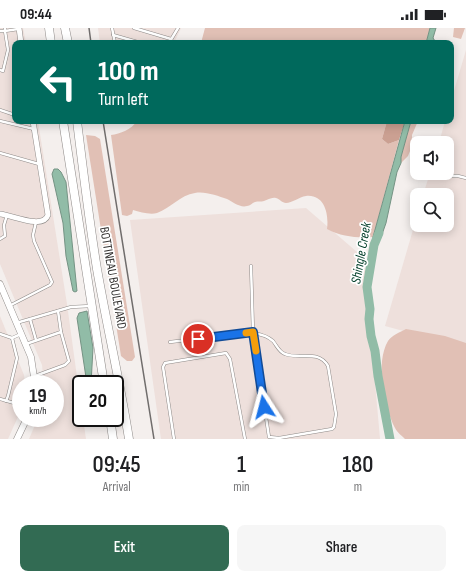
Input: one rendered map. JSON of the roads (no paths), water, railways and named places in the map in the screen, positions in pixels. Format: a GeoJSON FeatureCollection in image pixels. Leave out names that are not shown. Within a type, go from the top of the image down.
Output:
{"type":"FeatureCollection","features":[{"type":"Feature","properties":{"kind":"highway"},"geometry":{"type":"LineString","coordinates":[[49,28],[51,40]]}},
{"type":"Feature","properties":{"kind":"highway"},"geometry":{"type":"LineString","coordinates":[[65,28],[67,40]]}},
{"type":"Feature","properties":{"kind":"highway","name":"BOTTINEAU BOULEVARD"},"geometry":{"type":"LineString","coordinates":[[63,124],[102,375]]}},
{"type":"Feature","properties":{"kind":"highway","name":"BOTTINEAU BOULEVARD"},"geometry":{"type":"LineString","coordinates":[[77,124],[84,181],[98,269],[130,439]]}},
{"type":"Feature","properties":{"kind":"highway"},"geometry":{"type":"LineString","coordinates":[[111,427],[113,439]]}},
{"type":"Feature","properties":{"kind":"street"},"geometry":{"type":"LineString","coordinates":[[19,29],[21,40]]}},
{"type":"Feature","properties":{"kind":"street"},"geometry":{"type":"LineString","coordinates":[[0,214],[7,214],[36,222],[43,222],[46,220],[48,215],[33,124]]}},
{"type":"Feature","properties":{"kind":"street"},"geometry":{"type":"LineString","coordinates":[[0,284],[31,357],[34,375]]}},
{"type":"Feature","properties":{"kind":"street"},"geometry":{"type":"LineString","coordinates":[[17,439],[23,427]]}},
{"type":"Feature","properties":{"kind":"lane"},"geometry":{"type":"LineString","coordinates":[[112,28],[114,40]]}},
{"type":"Feature","properties":{"kind":"lane"},"geometry":{"type":"LineString","coordinates":[[134,28],[171,39],[178,28]]}},
{"type":"Feature","properties":{"kind":"lane"},"geometry":{"type":"LineString","coordinates":[[0,31],[5,29],[19,29]]}},
{"type":"Feature","properties":{"kind":"lane"},"geometry":{"type":"LineString","coordinates":[[0,70],[3,71],[8,50],[5,29]]}},
{"type":"Feature","properties":{"kind":"lane"},"geometry":{"type":"LineString","coordinates":[[113,35],[131,40]]}},
{"type":"Feature","properties":{"kind":"lane"},"geometry":{"type":"LineString","coordinates":[[0,110],[12,114]]}},
{"type":"Feature","properties":{"kind":"lane"},"geometry":{"type":"LineString","coordinates":[[0,121],[12,124]]}},
{"type":"Feature","properties":{"kind":"lane"},"geometry":{"type":"LineString","coordinates":[[13,124],[34,129]]}},
{"type":"Feature","properties":{"kind":"lane"},"geometry":{"type":"LineString","coordinates":[[0,153],[40,164]]}},
{"type":"Feature","properties":{"kind":"lane"},"geometry":{"type":"LineString","coordinates":[[454,176],[466,178]]}},
{"type":"Feature","properties":{"kind":"lane"},"geometry":{"type":"LineString","coordinates":[[0,239],[5,236],[4,225],[7,214]]}},
{"type":"Feature","properties":{"kind":"lane"},"geometry":{"type":"LineString","coordinates":[[9,306],[50,285],[52,282],[34,241],[33,235],[36,222]]}},
{"type":"Feature","properties":{"kind":"lane"},"geometry":{"type":"LineString","coordinates":[[170,342],[253,332],[264,335],[273,341],[284,354],[317,357],[324,360],[328,366],[336,414],[334,427],[332,430],[279,438],[269,437],[253,332],[251,266]]}},
{"type":"Feature","properties":{"kind":"lane"},"geometry":{"type":"LineString","coordinates":[[16,323],[71,307],[91,306]]}},
{"type":"Feature","properties":{"kind":"lane"},"geometry":{"type":"LineString","coordinates":[[37,375],[65,365],[69,360],[61,332],[58,311]]}},
{"type":"Feature","properties":{"kind":"lane"},"geometry":{"type":"LineString","coordinates":[[30,319],[36,340]]}},
{"type":"Feature","properties":{"kind":"lane"},"geometry":{"type":"LineString","coordinates":[[26,344],[61,332]]}},
{"type":"Feature","properties":{"kind":"lane"},"geometry":{"type":"LineString","coordinates":[[0,334],[12,338],[21,334]]}},
{"type":"Feature","properties":{"kind":"lane"},"geometry":{"type":"LineString","coordinates":[[6,401],[17,358],[12,338]]}},
{"type":"Feature","properties":{"kind":"lane"},"geometry":{"type":"LineString","coordinates":[[174,439],[163,367],[165,362],[226,353],[230,359],[245,439]]}},
{"type":"Feature","properties":{"kind":"lane"},"geometry":{"type":"LineString","coordinates":[[0,400],[12,403]]}},
{"type":"Feature","properties":{"kind":"waterway","name":"Shingle Creek"},"geometry":{"type":"LineString","coordinates":[[379,233],[374,245],[367,287],[370,309],[369,319],[371,336],[375,351],[378,376],[390,439]]}},
{"type":"Feature","properties":{"kind":"railway"},"geometry":{"type":"LineString","coordinates":[[89,28],[91,40]]}},
{"type":"Feature","properties":{"kind":"railway"},"geometry":{"type":"LineString","coordinates":[[103,124],[154,439]]}}]}
